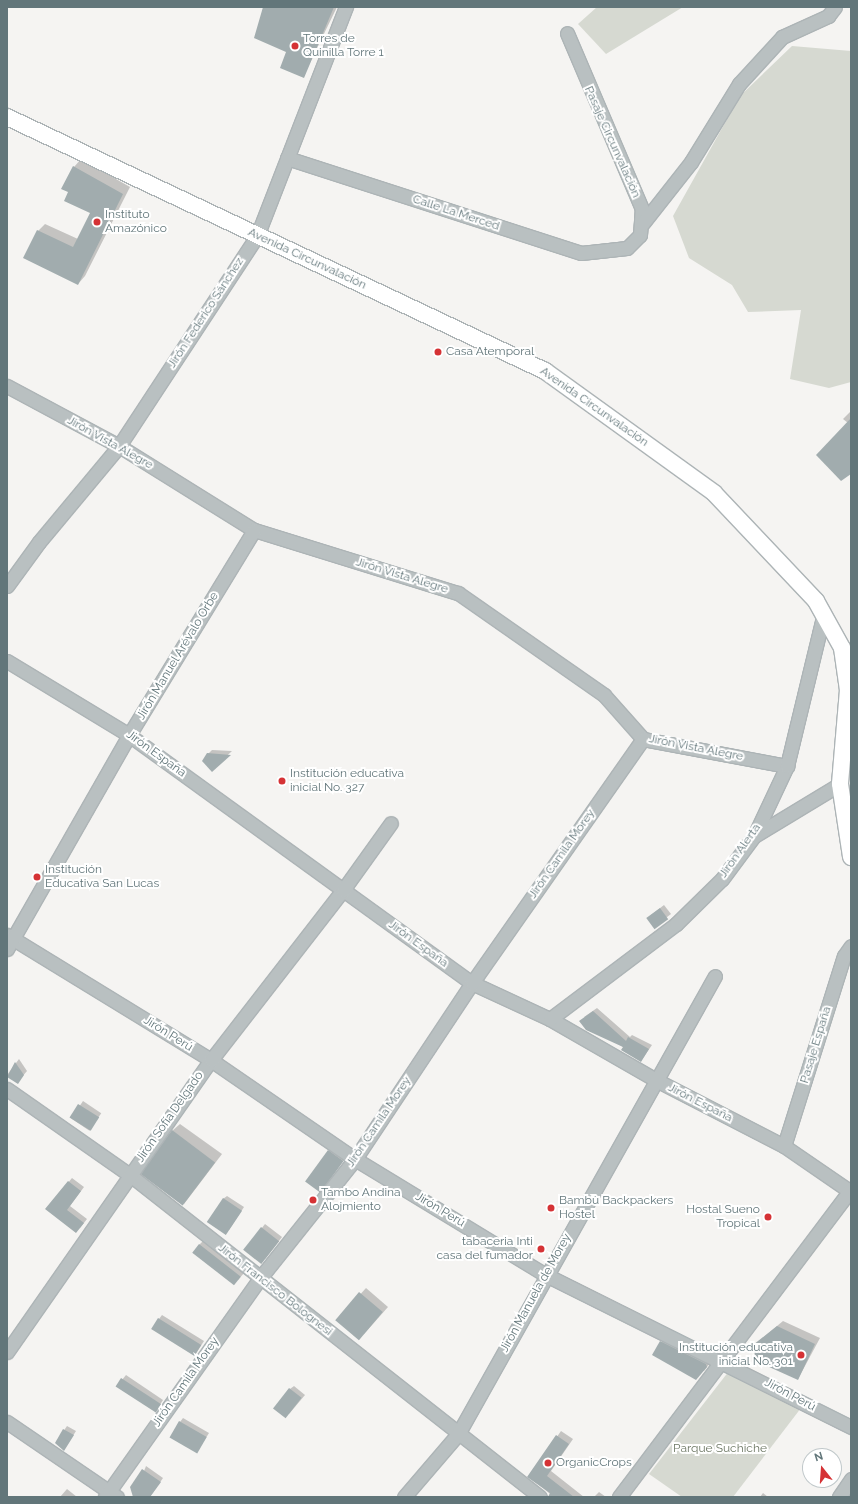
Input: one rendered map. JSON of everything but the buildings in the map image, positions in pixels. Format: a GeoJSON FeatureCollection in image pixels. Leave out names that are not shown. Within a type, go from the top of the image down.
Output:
{"type":"FeatureCollection","features":[{"type":"Feature","properties":{"kind":"main road","name":"Avenida Circunvalación"},"geometry":{"type":"LineString","coordinates":[[7,117],[545,371],[714,492],[824,613],[842,648],[848,690],[840,784],[851,857]]}},
{"type":"Feature","properties":{"kind":"street","name":"Jirón Federico Sánchez"},"geometry":{"type":"LineString","coordinates":[[7,586],[39,542],[119,446],[257,236],[346,7]]}},
{"type":"Feature","properties":{"kind":"street"},"geometry":{"type":"LineString","coordinates":[[643,223],[691,162],[739,84],[782,36],[828,16],[834,7]]}},
{"type":"Feature","properties":{"kind":"street","name":"Pasaje Circunvalación"},"geometry":{"type":"LineString","coordinates":[[567,34],[642,209],[643,223]]}},
{"type":"Feature","properties":{"kind":"street","name":"Calle La Merced"},"geometry":{"type":"LineString","coordinates":[[288,158],[581,253],[627,248],[640,235],[643,223]]}},
{"type":"Feature","properties":{"kind":"street","name":"Jirón Vista Alegre"},"geometry":{"type":"LineString","coordinates":[[7,386],[119,446],[254,530],[458,593],[604,695],[643,739],[787,766]]}},
{"type":"Feature","properties":{"kind":"street","name":"Jirón Manuel Arévalo Orbe"},"geometry":{"type":"LineString","coordinates":[[9,941],[129,735],[254,530]]}},
{"type":"Feature","properties":{"kind":"street","name":"Jirón Alerta"},"geometry":{"type":"LineString","coordinates":[[550,1019],[676,924],[722,878],[754,836],[787,766],[824,613]]}},
{"type":"Feature","properties":{"kind":"street","name":"Jirón España"},"geometry":{"type":"LineString","coordinates":[[7,661],[129,735],[472,983],[550,1019],[656,1080],[784,1146],[850,1191]]}},
{"type":"Feature","properties":{"kind":"street","name":"Jirón Camila Morey"},"geometry":{"type":"LineString","coordinates":[[110,1495],[260,1278],[355,1159],[472,983],[643,739]]}},
{"type":"Feature","properties":{"kind":"street"},"geometry":{"type":"LineString","coordinates":[[754,836],[840,784]]}},
{"type":"Feature","properties":{"kind":"street","name":"Jirón Sofía Delgado"},"geometry":{"type":"LineString","coordinates":[[7,1352],[211,1060],[343,890],[391,823]]}},
{"type":"Feature","properties":{"kind":"street","name":"Jirón Perú"},"geometry":{"type":"LineString","coordinates":[[9,941],[211,1060],[355,1159],[546,1275],[723,1360],[851,1427]]}},
{"type":"Feature","properties":{"kind":"street","name":"Pasaje España"},"geometry":{"type":"LineString","coordinates":[[784,1146],[844,956],[851,946]]}},
{"type":"Feature","properties":{"kind":"street","name":"Jirón Manuela de Morey"},"geometry":{"type":"LineString","coordinates":[[404,1497],[458,1434],[715,976]]}},
{"type":"Feature","properties":{"kind":"street","name":"Jirón Francisco Bolognesi"},"geometry":{"type":"LineString","coordinates":[[7,1089],[130,1175],[540,1497]]}},
{"type":"Feature","properties":{"kind":"street"},"geometry":{"type":"LineString","coordinates":[[619,1497],[850,1191]]}},
{"type":"Feature","properties":{"kind":"street"},"geometry":{"type":"LineString","coordinates":[[7,1422],[110,1495]]}},
{"type":"Feature","properties":{"kind":"street"},"geometry":{"type":"LineString","coordinates":[[839,1497],[851,1479]]}},
{"type":"Feature","properties":{"kind":"green space"},"geometry":{"type":"Polygon","coordinates":[[[597,7],[683,7],[606,54],[578,24],[597,7]]]}},
{"type":"Feature","properties":{"kind":"green space"},"geometry":{"type":"Polygon","coordinates":[[[792,46],[851,51],[851,382],[829,388],[790,379],[801,310],[748,312],[732,285],[689,258],[673,216],[740,96],[792,46]]]}},
{"type":"Feature","properties":{"kind":"green space","name":"Parque Suchiche"},"geometry":{"type":"Polygon","coordinates":[[[729,1371],[801,1408],[733,1497],[682,1497],[649,1474],[729,1371]]]}},
{"type":"Feature","properties":{"kind":"place","name":"Torres de Quinilla Torre 1"},"geometry":{"type":"Point","coordinates":[295,46]}},
{"type":"Feature","properties":{"kind":"place","name":"Instituto Amazónico"},"geometry":{"type":"Point","coordinates":[97,222]}},
{"type":"Feature","properties":{"kind":"place","name":"Casa Atemporal"},"geometry":{"type":"Point","coordinates":[438,352]}},
{"type":"Feature","properties":{"kind":"place","name":"Institución educativa inicial No. 327"},"geometry":{"type":"Point","coordinates":[282,781]}},
{"type":"Feature","properties":{"kind":"place","name":"Institución Educativa San Lucas"},"geometry":{"type":"Point","coordinates":[37,877]}},
{"type":"Feature","properties":{"kind":"place","name":"Tambo Andina Alojmiento"},"geometry":{"type":"Point","coordinates":[313,1200]}},
{"type":"Feature","properties":{"kind":"place","name":"Bambù Backpackers Hostel"},"geometry":{"type":"Point","coordinates":[551,1208]}},
{"type":"Feature","properties":{"kind":"place","name":"Hostal Sueno Tropical"},"geometry":{"type":"Point","coordinates":[768,1217]}},
{"type":"Feature","properties":{"kind":"place","name":"tabaceria Inti casa del fumador"},"geometry":{"type":"Point","coordinates":[541,1249]}},
{"type":"Feature","properties":{"kind":"place","name":"Institución educativa inicial No. 301"},"geometry":{"type":"Point","coordinates":[801,1355]}},
{"type":"Feature","properties":{"kind":"place","name":"OrganicCrops"},"geometry":{"type":"Point","coordinates":[548,1463]}}]}
